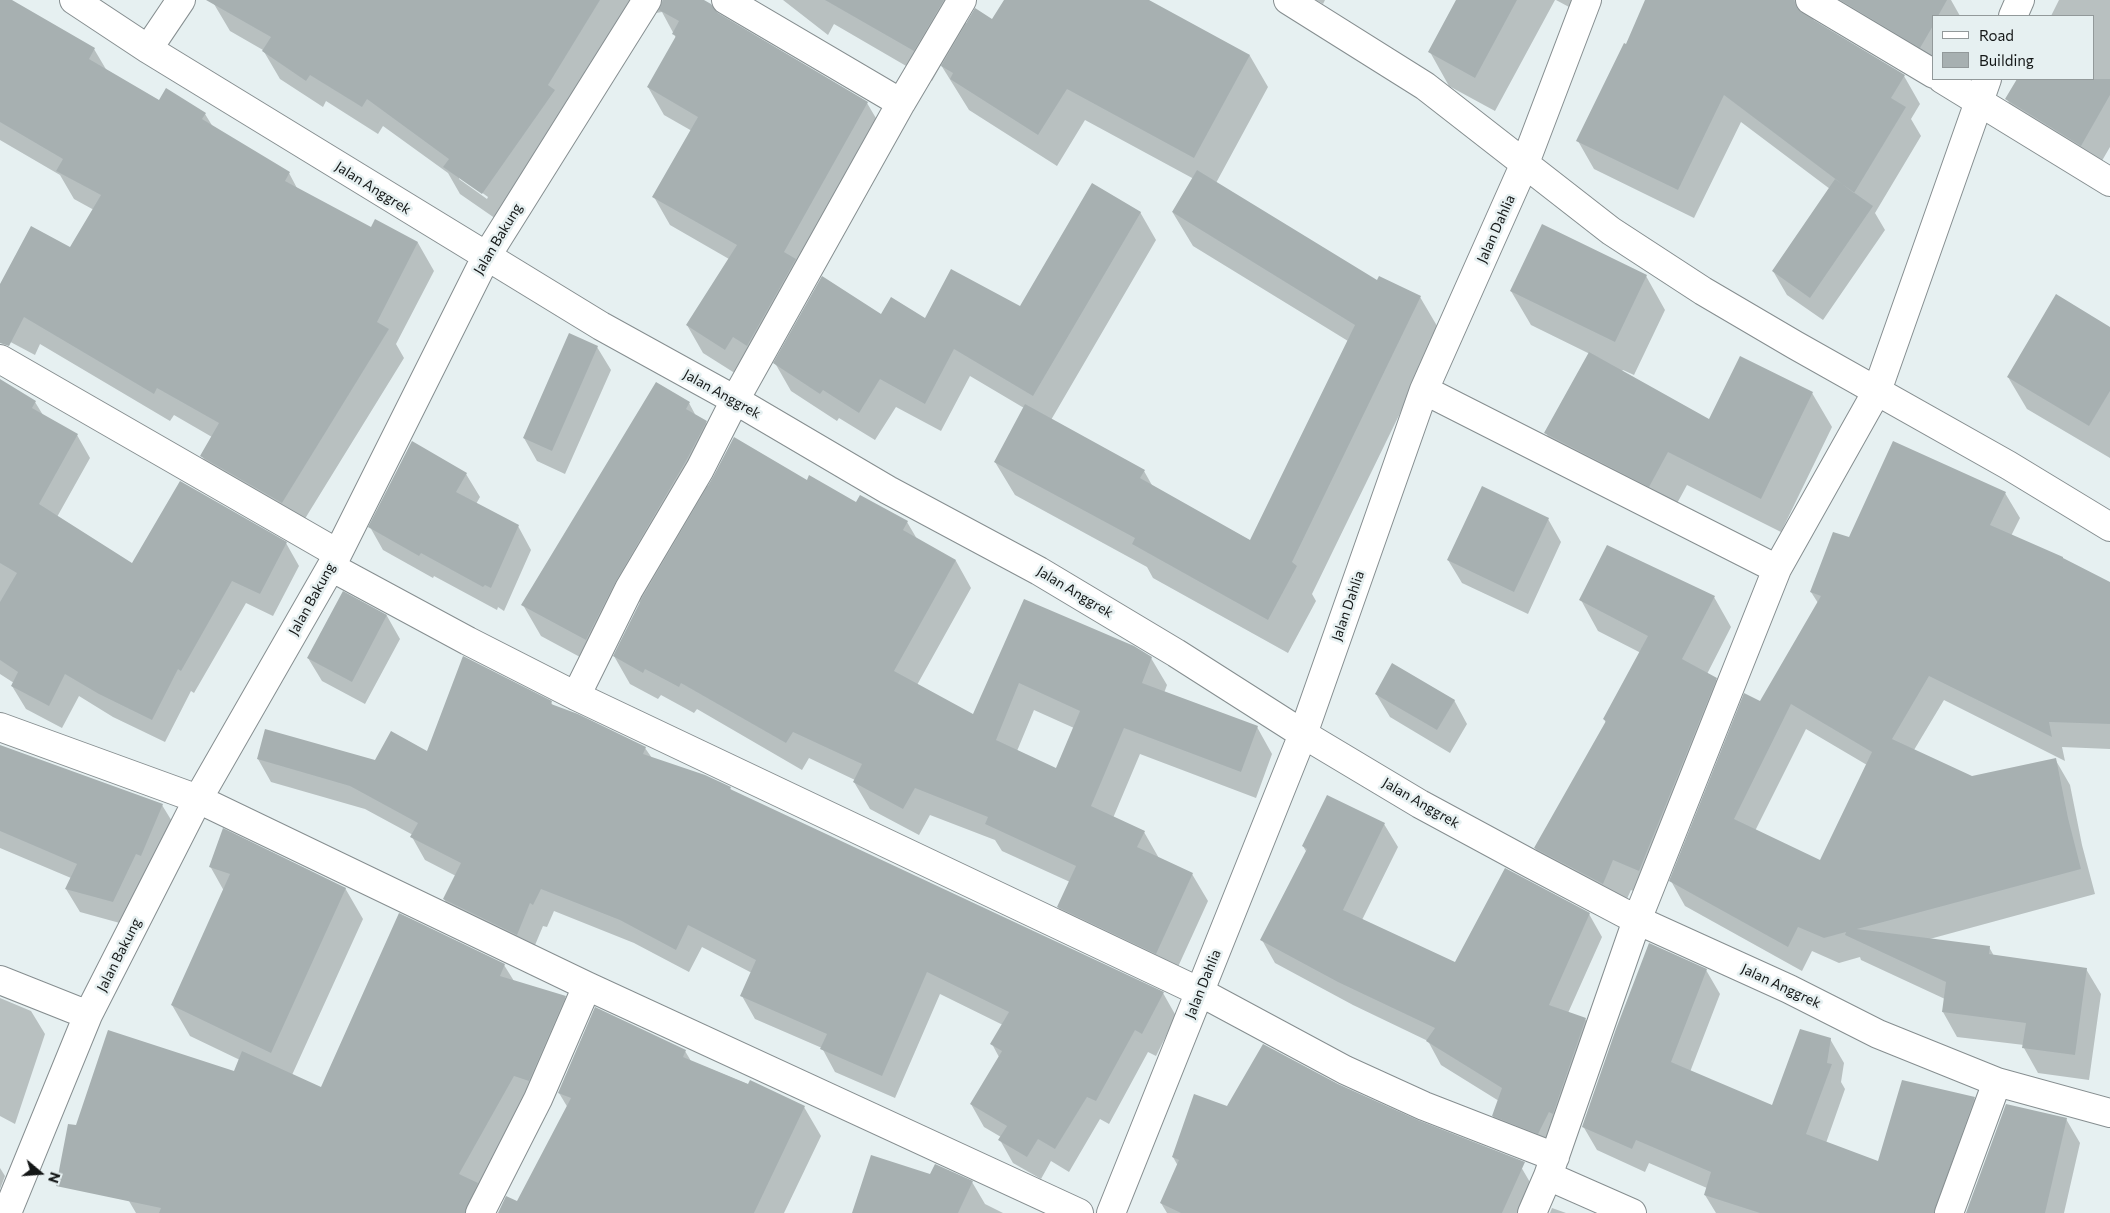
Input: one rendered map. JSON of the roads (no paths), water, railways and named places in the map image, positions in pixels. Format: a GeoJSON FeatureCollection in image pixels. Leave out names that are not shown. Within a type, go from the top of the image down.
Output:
{"type":"FeatureCollection","features":[{"type":"Feature","properties":{"kind":"street","name":"Jalan Anggrek"},"geometry":{"type":"LineString","coordinates":[[74,0],[148,49],[601,326],[735,400],[888,490],[1039,571],[1176,653],[1303,734],[1420,804],[1637,920],[1790,989],[1878,1034],[1997,1082],[2110,1113]]}},
{"type":"Feature","properties":{"kind":"street"},"geometry":{"type":"LineString","coordinates":[[148,49],[181,0]]}},
{"type":"Feature","properties":{"kind":"street","name":"Jalan Bakung"},"geometry":{"type":"LineString","coordinates":[[7,1213],[88,1015],[198,799],[334,560],[486,257],[647,0]]}},
{"type":"Feature","properties":{"kind":"street"},"geometry":{"type":"LineString","coordinates":[[726,0],[901,103]]}},
{"type":"Feature","properties":{"kind":"street"},"geometry":{"type":"LineString","coordinates":[[576,696],[629,590],[700,469],[735,400],[901,103],[962,0]]}},
{"type":"Feature","properties":{"kind":"street"},"geometry":{"type":"LineString","coordinates":[[1288,0],[1425,86],[1611,231],[1695,286],[1795,346],[2008,466],[2110,527]]}},
{"type":"Feature","properties":{"kind":"street","name":"Jalan Dahlia"},"geometry":{"type":"LineString","coordinates":[[1112,1213],[1303,734],[1424,390],[1525,163],[1587,0]]}},
{"type":"Feature","properties":{"kind":"street"},"geometry":{"type":"LineString","coordinates":[[1810,0],[1932,73]]}},
{"type":"Feature","properties":{"kind":"street"},"geometry":{"type":"LineString","coordinates":[[2013,15],[2020,0]]}},
{"type":"Feature","properties":{"kind":"street"},"geometry":{"type":"LineString","coordinates":[[1946,80],[1982,90],[2110,182]]}},
{"type":"Feature","properties":{"kind":"street"},"geometry":{"type":"LineString","coordinates":[[1532,1213],[1551,1166],[1637,920],[1777,569],[1877,391],[1982,90]]}},
{"type":"Feature","properties":{"kind":"street"},"geometry":{"type":"LineString","coordinates":[[0,359],[468,641],[576,696],[1200,992],[1345,1070],[1551,1166],[1632,1213]]}},
{"type":"Feature","properties":{"kind":"street"},"geometry":{"type":"LineString","coordinates":[[1424,390],[1777,569]]}},
{"type":"Feature","properties":{"kind":"street"},"geometry":{"type":"LineString","coordinates":[[0,727],[198,799],[587,986],[1079,1213]]}},
{"type":"Feature","properties":{"kind":"street"},"geometry":{"type":"LineString","coordinates":[[0,980],[88,1015]]}},
{"type":"Feature","properties":{"kind":"street"},"geometry":{"type":"LineString","coordinates":[[480,1213],[538,1099],[587,986]]}},
{"type":"Feature","properties":{"kind":"street"},"geometry":{"type":"LineString","coordinates":[[1949,1213],[1997,1082]]}}]}
